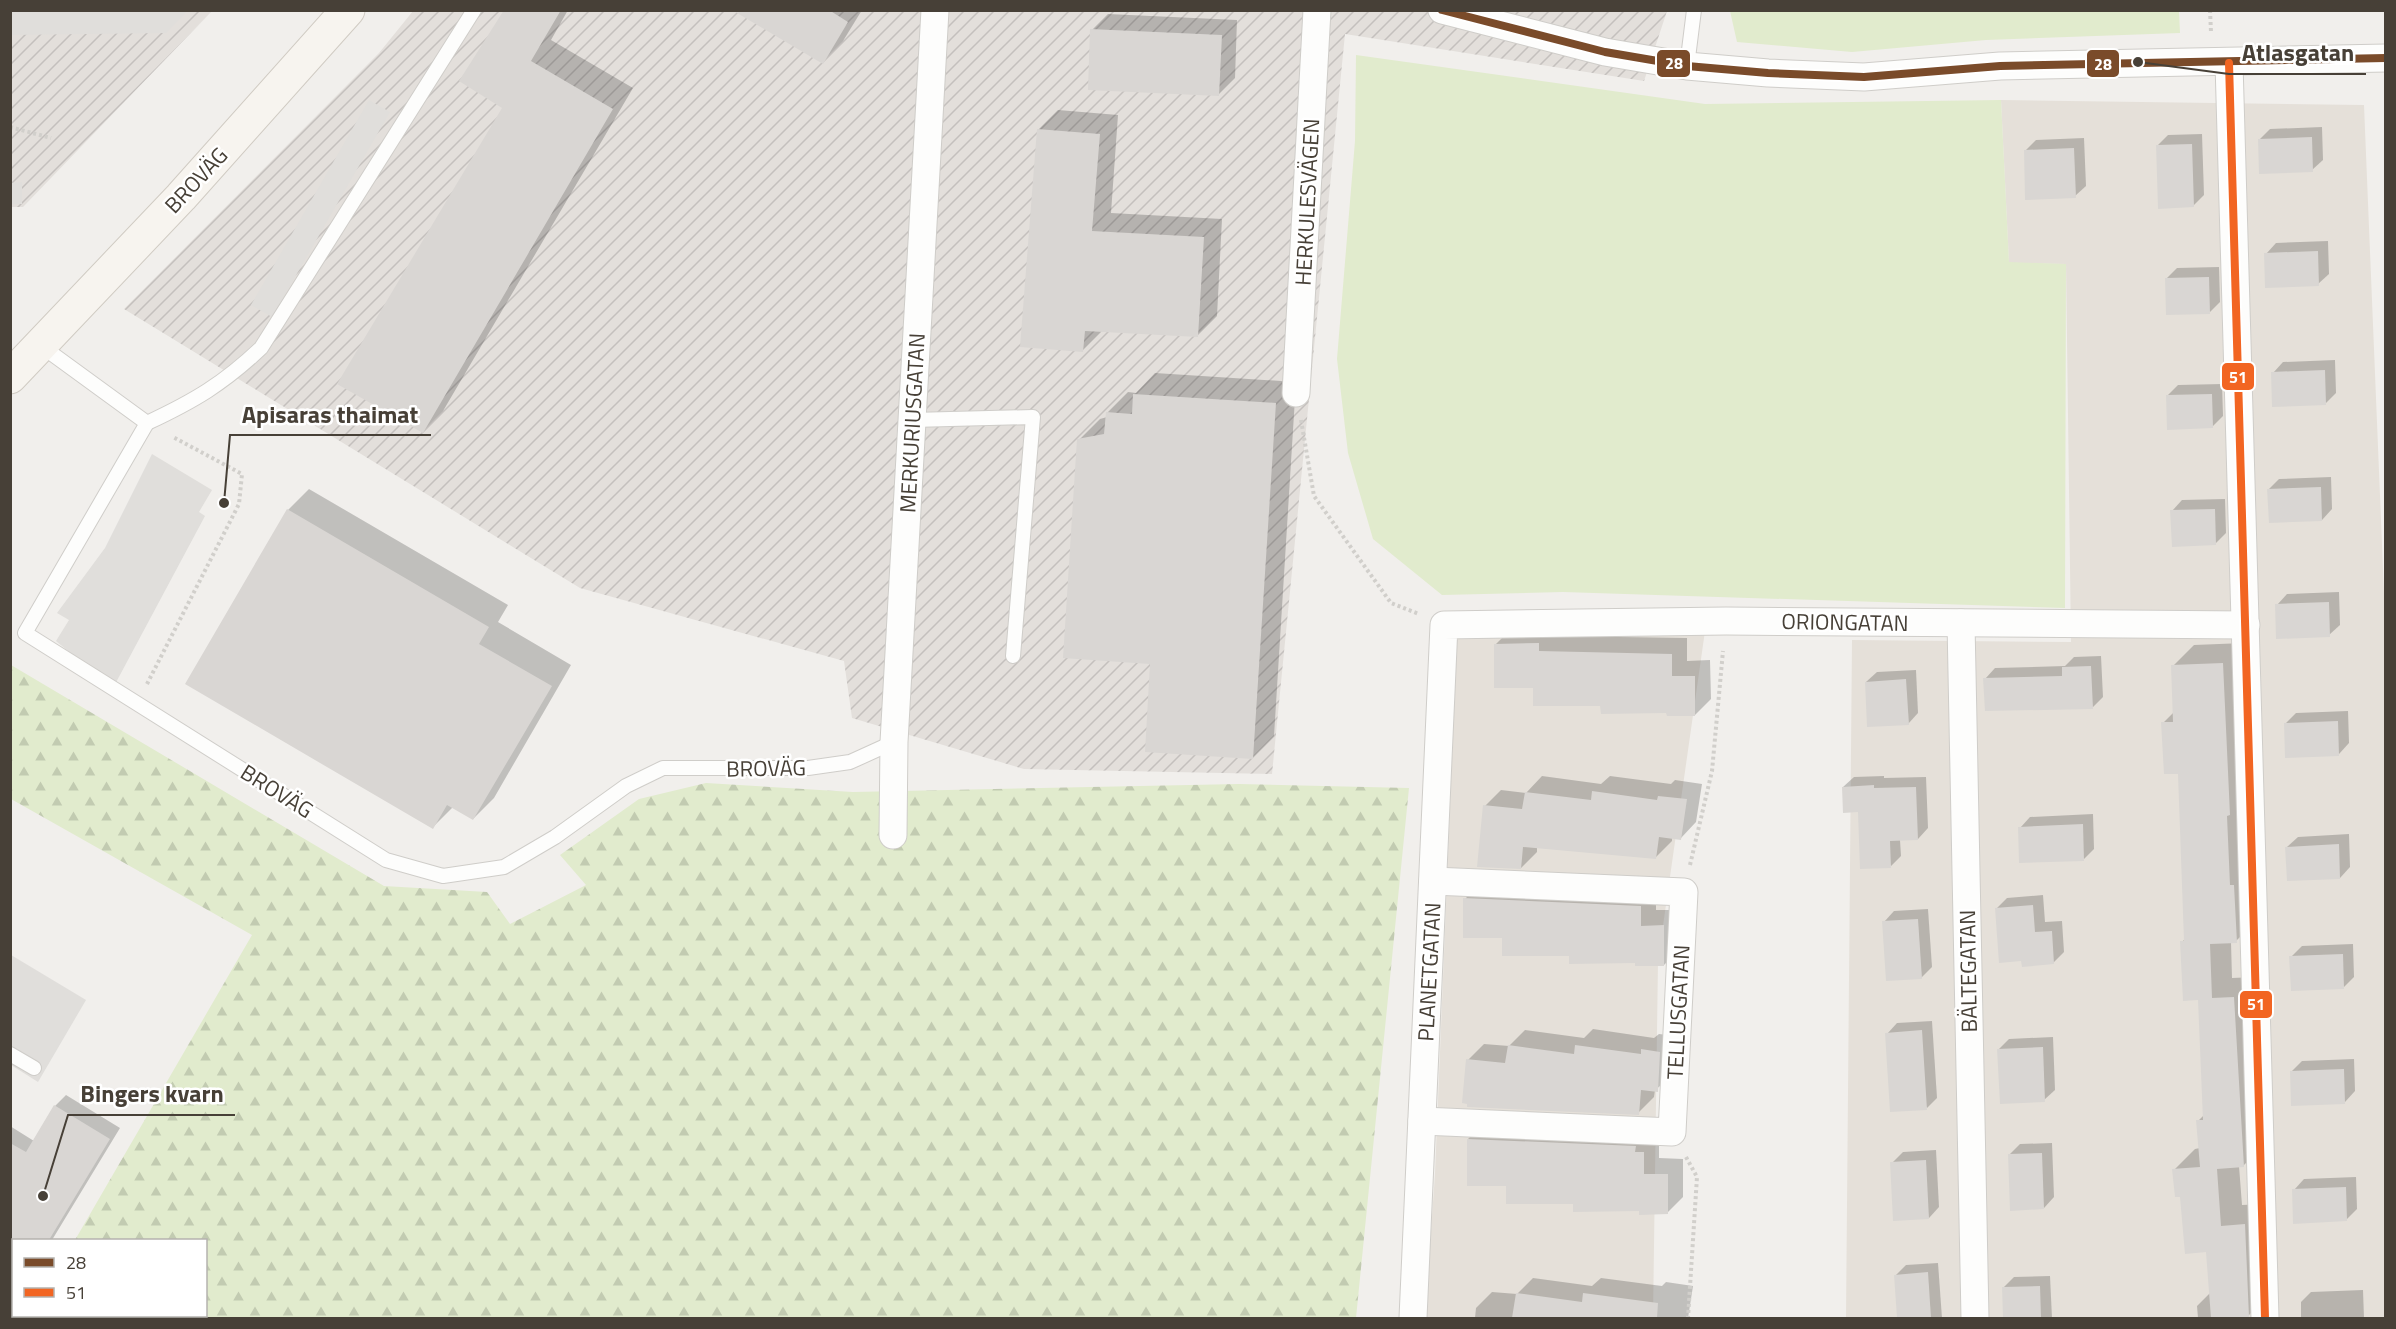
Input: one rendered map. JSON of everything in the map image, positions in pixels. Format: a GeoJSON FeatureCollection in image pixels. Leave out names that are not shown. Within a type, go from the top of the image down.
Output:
{"type":"FeatureCollection","features":[{"type":"Feature","properties":{"kind":"main road","name":"BROVÄG"},"geometry":{"type":"LineString","coordinates":[[10,376],[251,121],[348,10]]}},
{"type":"Feature","properties":{"kind":"street","name":"MERKURIUSGATAN"},"geometry":{"type":"LineString","coordinates":[[892,835],[894,742],[935,10]]}},
{"type":"Feature","properties":{"kind":"street","name":"HERKULESVÄGEN"},"geometry":{"type":"LineString","coordinates":[[1296,393],[1317,10]]}},
{"type":"Feature","properties":{"kind":"street"},"geometry":{"type":"LineString","coordinates":[[1442,10],[1605,52],[1687,66],[1864,77],[2000,66],[2385,58]]}},
{"type":"Feature","properties":{"kind":"street"},"geometry":{"type":"LineString","coordinates":[[2229,63],[2265,1318]]}},
{"type":"Feature","properties":{"kind":"street","name":"ORIONGATAN"},"geometry":{"type":"LineString","coordinates":[[1444,625],[1726,621],[2246,625]]}},
{"type":"Feature","properties":{"kind":"street","name":"BÄLTEGATAN"},"geometry":{"type":"LineString","coordinates":[[1961,623],[1975,1318]]}},
{"type":"Feature","properties":{"kind":"street","name":"PLANETGATAN"},"geometry":{"type":"LineString","coordinates":[[1413,1318],[1444,625]]}},
{"type":"Feature","properties":{"kind":"street"},"geometry":{"type":"LineString","coordinates":[[1433,881],[1684,892]]}},
{"type":"Feature","properties":{"kind":"street","name":"TELLUSGATAN"},"geometry":{"type":"LineString","coordinates":[[1672,1132],[1684,892]]}},
{"type":"Feature","properties":{"kind":"street"},"geometry":{"type":"LineString","coordinates":[[1422,1121],[1672,1132]]}},
{"type":"Feature","properties":{"kind":"lane"},"geometry":{"type":"LineString","coordinates":[[40,345],[147,423],[189,403],[231,377],[261,348],[474,10]]}},
{"type":"Feature","properties":{"kind":"lane"},"geometry":{"type":"LineString","coordinates":[[1687,66],[1694,10]]}},
{"type":"Feature","properties":{"kind":"lane"},"geometry":{"type":"LineString","coordinates":[[912,420],[1033,417],[1013,656]]}},
{"type":"Feature","properties":{"kind":"lane","name":"BROVÄG"},"geometry":{"type":"LineString","coordinates":[[147,423],[25,633],[386,860],[443,876],[504,867],[555,837],[626,786],[663,768],[808,768],[850,762],[894,742]]}},
{"type":"Feature","properties":{"kind":"lane"},"geometry":{"type":"LineString","coordinates":[[10,1054],[34,1068]]}},
{"type":"Feature","properties":{"kind":"path"},"geometry":{"type":"LineString","coordinates":[[10,127],[51,138]]}},
{"type":"Feature","properties":{"kind":"path"},"geometry":{"type":"LineString","coordinates":[[1296,393],[1314,496],[1391,603],[1444,625]]}},
{"type":"Feature","properties":{"kind":"path"},"geometry":{"type":"LineString","coordinates":[[137,703],[239,504],[242,474],[147,423]]}},
{"type":"Feature","properties":{"kind":"path"},"geometry":{"type":"LineString","coordinates":[[1684,892],[1712,771],[1726,621]]}},
{"type":"Feature","properties":{"kind":"path"},"geometry":{"type":"LineString","coordinates":[[1672,1132],[1697,1177],[1688,1318]]}},
{"type":"Feature","properties":{"kind":"shaded area"},"geometry":{"type":"Polygon","coordinates":[[[10,11],[212,11],[23,207],[11,207],[10,11]]]}},
{"type":"Feature","properties":{"kind":"shaded area"},"geometry":{"type":"Polygon","coordinates":[[[10,11],[187,11],[166,33],[11,35],[10,11]]]}},
{"type":"Feature","properties":{"kind":"shaded area"},"geometry":{"type":"Polygon","coordinates":[[[413,11],[1667,11],[1644,81],[1345,34],[1272,774],[1024,769],[852,718],[844,661],[580,588],[124,309],[379,53],[413,11]]]}},
{"type":"Feature","properties":{"kind":"shaded area"},"geometry":{"type":"Polygon","coordinates":[[[369,100],[390,112],[272,317],[251,305],[369,100]]]}},
{"type":"Feature","properties":{"kind":"shaded area"},"geometry":{"type":"Polygon","coordinates":[[[2001,100],[2364,105],[2386,642],[2385,1318],[1846,1318],[1852,640],[2071,642],[2066,264],[2009,263],[2001,100]]]}},
{"type":"Feature","properties":{"kind":"shaded area"},"geometry":{"type":"Polygon","coordinates":[[[22,182],[22,204],[11,204],[11,183],[22,182]]]}},
{"type":"Feature","properties":{"kind":"shaded area"},"geometry":{"type":"Polygon","coordinates":[[[152,454],[212,490],[199,512],[205,516],[113,688],[56,641],[69,620],[57,613],[105,548],[152,454]]]}},
{"type":"Feature","properties":{"kind":"shaded area"},"geometry":{"type":"Polygon","coordinates":[[[1705,631],[1658,961],[1653,1318],[1425,1318],[1435,1174],[1457,637],[1705,631]]]}},
{"type":"Feature","properties":{"kind":"shaded area"},"geometry":{"type":"Polygon","coordinates":[[[11,955],[86,1000],[38,1082],[11,1065],[11,955]]]}},
{"type":"Feature","properties":{"kind":"green space"},"geometry":{"type":"Polygon","coordinates":[[[1730,11],[2179,11],[2180,33],[1986,40],[1852,52],[1737,42],[1730,11]]]}},
{"type":"Feature","properties":{"kind":"green space"},"geometry":{"type":"Polygon","coordinates":[[[1356,55],[1705,104],[2001,100],[2009,262],[2066,264],[2065,608],[1563,592],[1442,595],[1373,539],[1348,453],[1337,359],[1355,141],[1356,55]]]}},
{"type":"Feature","properties":{"kind":"green space"},"geometry":{"type":"Polygon","coordinates":[[[11,665],[384,886],[487,892],[510,924],[586,885],[560,855],[639,799],[706,783],[853,792],[1239,784],[1409,788],[1356,1318],[30,1318],[207,1317],[207,1239],[76,1239],[252,935],[11,799],[11,665]]]}},
{"type":"Feature","properties":{"kind":"building"},"geometry":{"type":"Polygon","coordinates":[[[504,10],[561,10],[531,61],[613,109],[423,433],[337,384],[502,108],[459,81],[504,10]]]}},
{"type":"Feature","properties":{"kind":"building"},"geometry":{"type":"Polygon","coordinates":[[[732,10],[829,10],[848,22],[823,64],[732,10]]]}},
{"type":"Feature","properties":{"kind":"building"},"geometry":{"type":"Polygon","coordinates":[[[1090,29],[1222,35],[1219,96],[1088,90],[1090,29]]]}},
{"type":"Feature","properties":{"kind":"building"},"geometry":{"type":"Polygon","coordinates":[[[1037,129],[1100,134],[1092,231],[1204,237],[1198,337],[1085,331],[1083,352],[1020,347],[1037,129]]]}},
{"type":"Feature","properties":{"kind":"building"},"geometry":{"type":"Polygon","coordinates":[[[2312,137],[2313,172],[2259,174],[2258,139],[2312,137]]]}},
{"type":"Feature","properties":{"kind":"building"},"geometry":{"type":"Polygon","coordinates":[[[2192,144],[2194,207],[2158,209],[2156,145],[2192,144]]]}},
{"type":"Feature","properties":{"kind":"building"},"geometry":{"type":"Polygon","coordinates":[[[2074,148],[2076,198],[2025,200],[2024,150],[2074,148]]]}},
{"type":"Feature","properties":{"kind":"building"},"geometry":{"type":"Polygon","coordinates":[[[2318,251],[2319,286],[2265,288],[2264,253],[2318,251]]]}},
{"type":"Feature","properties":{"kind":"building"},"geometry":{"type":"Polygon","coordinates":[[[2209,277],[2210,314],[2166,315],[2165,278],[2209,277]]]}},
{"type":"Feature","properties":{"kind":"building"},"geometry":{"type":"Polygon","coordinates":[[[2325,370],[2326,405],[2272,407],[2271,372],[2325,370]]]}},
{"type":"Feature","properties":{"kind":"building"},"geometry":{"type":"Polygon","coordinates":[[[1133,394],[1276,403],[1253,759],[1145,752],[1150,664],[1063,658],[1077,439],[1104,434],[1106,412],[1132,414],[1133,394]]]}},
{"type":"Feature","properties":{"kind":"building"},"geometry":{"type":"Polygon","coordinates":[[[2212,394],[2213,428],[2167,430],[2166,395],[2212,394]]]}},
{"type":"Feature","properties":{"kind":"building"},"geometry":{"type":"Polygon","coordinates":[[[2321,487],[2322,521],[2269,523],[2267,489],[2321,487]]]}},
{"type":"Feature","properties":{"kind":"building"},"geometry":{"type":"Polygon","coordinates":[[[287,509],[489,627],[479,644],[552,686],[473,820],[447,805],[433,829],[185,684],[287,509]]]}},
{"type":"Feature","properties":{"kind":"building"},"geometry":{"type":"Polygon","coordinates":[[[2215,509],[2216,545],[2172,547],[2170,510],[2215,509]]]}},
{"type":"Feature","properties":{"kind":"building"},"geometry":{"type":"Polygon","coordinates":[[[2329,602],[2330,637],[2276,639],[2275,604],[2329,602]]]}},
{"type":"Feature","properties":{"kind":"building"},"geometry":{"type":"Polygon","coordinates":[[[1539,643],[1539,651],[1672,654],[1672,676],[1695,676],[1695,716],[1667,716],[1666,713],[1601,714],[1600,706],[1533,706],[1533,688],[1494,688],[1494,644],[1539,643]]]}},
{"type":"Feature","properties":{"kind":"building"},"geometry":{"type":"Polygon","coordinates":[[[2223,663],[2230,815],[2227,816],[2230,885],[2234,885],[2237,943],[2210,944],[2212,998],[2234,997],[2244,1167],[2217,1169],[2221,1226],[2245,1224],[2249,1317],[2211,1318],[2206,1252],[2185,1254],[2180,1197],[2175,1197],[2172,1169],[2200,1167],[2196,1120],[2203,1120],[2198,1000],[2183,1001],[2180,941],[2184,941],[2178,774],[2164,774],[2161,722],[2173,722],[2171,665],[2223,663]]]}},
{"type":"Feature","properties":{"kind":"building"},"geometry":{"type":"Polygon","coordinates":[[[2091,666],[2093,709],[1985,711],[1983,678],[2062,676],[2062,667],[2091,666]]]}},
{"type":"Feature","properties":{"kind":"building"},"geometry":{"type":"Polygon","coordinates":[[[1906,679],[1909,725],[1867,727],[1865,682],[1906,679]]]}},
{"type":"Feature","properties":{"kind":"building"},"geometry":{"type":"Polygon","coordinates":[[[2338,721],[2339,756],[2285,758],[2284,723],[2338,721]]]}},
{"type":"Feature","properties":{"kind":"building"},"geometry":{"type":"Polygon","coordinates":[[[1874,785],[1874,788],[1916,787],[1918,840],[1890,841],[1891,868],[1860,869],[1858,812],[1843,813],[1842,787],[1874,785]]]}},
{"type":"Feature","properties":{"kind":"building"},"geometry":{"type":"Polygon","coordinates":[[[1592,791],[1657,800],[1658,796],[1687,799],[1681,840],[1659,837],[1656,859],[1523,847],[1521,869],[1477,867],[1483,805],[1522,809],[1525,792],[1591,800],[1592,791]]]}},
{"type":"Feature","properties":{"kind":"building"},"geometry":{"type":"Polygon","coordinates":[[[2083,824],[2084,861],[2019,863],[2018,827],[2083,824]]]}},
{"type":"Feature","properties":{"kind":"building"},"geometry":{"type":"Polygon","coordinates":[[[2339,844],[2340,879],[2287,881],[2285,847],[2339,844]]]}},
{"type":"Feature","properties":{"kind":"building"},"geometry":{"type":"Polygon","coordinates":[[[1463,898],[1641,906],[1641,926],[1664,925],[1664,966],[1635,966],[1635,963],[1569,964],[1569,956],[1502,956],[1502,938],[1463,938],[1463,898]]]}},
{"type":"Feature","properties":{"kind":"building"},"geometry":{"type":"Polygon","coordinates":[[[2033,905],[2035,932],[2052,931],[2054,964],[2022,967],[2021,961],[1999,963],[1995,908],[2033,905]]]}},
{"type":"Feature","properties":{"kind":"building"},"geometry":{"type":"Polygon","coordinates":[[[1918,919],[1922,979],[1886,981],[1882,921],[1918,919]]]}},
{"type":"Feature","properties":{"kind":"building"},"geometry":{"type":"Polygon","coordinates":[[[2343,954],[2344,989],[2291,991],[2289,956],[2343,954]]]}},
{"type":"Feature","properties":{"kind":"building"},"geometry":{"type":"Polygon","coordinates":[[[1922,1030],[1927,1110],[1890,1112],[1885,1033],[1922,1030]]]}},
{"type":"Feature","properties":{"kind":"building"},"geometry":{"type":"Polygon","coordinates":[[[1508,1045],[1574,1054],[1575,1045],[1641,1054],[1641,1049],[1660,1052],[1658,1092],[1641,1090],[1639,1115],[1467,1107],[1467,1104],[1462,1103],[1466,1059],[1505,1063],[1508,1045]]]}},
{"type":"Feature","properties":{"kind":"building"},"geometry":{"type":"Polygon","coordinates":[[[2043,1047],[2045,1102],[2000,1104],[1997,1049],[2043,1047]]]}},
{"type":"Feature","properties":{"kind":"building"},"geometry":{"type":"Polygon","coordinates":[[[2344,1069],[2345,1104],[2291,1106],[2290,1071],[2344,1069]]]}},
{"type":"Feature","properties":{"kind":"building"},"geometry":{"type":"Polygon","coordinates":[[[54,1105],[110,1139],[50,1239],[10,1240],[10,1143],[26,1152],[54,1105]]]}},
{"type":"Feature","properties":{"kind":"building"},"geometry":{"type":"Polygon","coordinates":[[[1467,1139],[1636,1146],[1635,1152],[1644,1152],[1644,1174],[1668,1174],[1668,1214],[1639,1215],[1639,1211],[1573,1212],[1573,1204],[1506,1204],[1506,1186],[1467,1186],[1467,1139]]]}},
{"type":"Feature","properties":{"kind":"building"},"geometry":{"type":"Polygon","coordinates":[[[2042,1153],[2044,1209],[2010,1211],[2008,1154],[2042,1153]]]}},
{"type":"Feature","properties":{"kind":"building"},"geometry":{"type":"Polygon","coordinates":[[[1926,1160],[1929,1219],[1893,1221],[1890,1162],[1926,1160]]]}},
{"type":"Feature","properties":{"kind":"building"},"geometry":{"type":"Polygon","coordinates":[[[2346,1187],[2347,1221],[2293,1224],[2292,1189],[2346,1187]]]}},
{"type":"Feature","properties":{"kind":"building"},"geometry":{"type":"Polygon","coordinates":[[[1928,1272],[1931,1318],[1897,1318],[1894,1275],[1928,1272]]]}},
{"type":"Feature","properties":{"kind":"building"},"geometry":{"type":"Polygon","coordinates":[[[2040,1286],[2041,1318],[2003,1318],[2002,1287],[2040,1286]]]}},
{"type":"Feature","properties":{"kind":"building"},"geometry":{"type":"Polygon","coordinates":[[[1516,1293],[1582,1302],[1583,1293],[1658,1303],[1657,1318],[1512,1318],[1516,1293]]]}},
{"type":"Feature","properties":{"kind":"transit line","name":"28"},"geometry":{"type":"LineString","coordinates":[[1442,10],[1605,52],[1687,66],[1768,73],[1864,77],[2000,66],[2386,58]]}},
{"type":"Feature","properties":{"kind":"transit line","name":"51"},"geometry":{"type":"LineString","coordinates":[[2229,63],[2265,1318]]}},
{"type":"Feature","properties":{"kind":"place","name":"Atlasgatan"},"geometry":{"type":"Point","coordinates":[2138,62]}},
{"type":"Feature","properties":{"kind":"place","name":"Apisaras thaimat"},"geometry":{"type":"Point","coordinates":[224,503]}},
{"type":"Feature","properties":{"kind":"place","name":"Bingers kvarn"},"geometry":{"type":"Point","coordinates":[43,1196]}}]}
